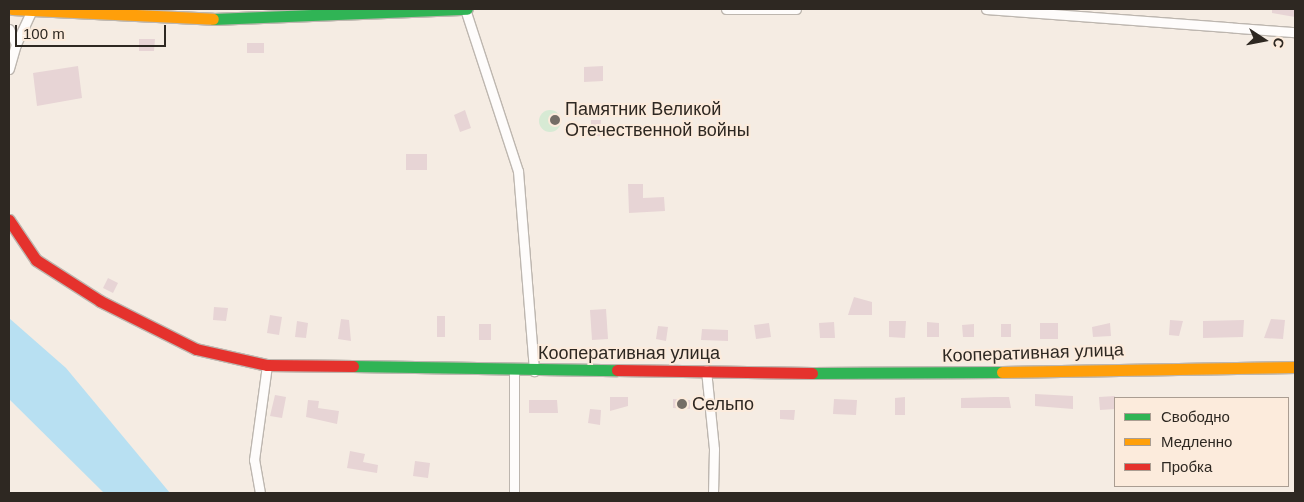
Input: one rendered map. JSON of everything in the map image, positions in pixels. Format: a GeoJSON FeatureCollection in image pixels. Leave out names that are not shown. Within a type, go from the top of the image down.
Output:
{"type":"FeatureCollection","features":[{"type":"Feature","properties":{"kind":"street"},"geometry":{"type":"LineString","coordinates":[[12,9],[31,12],[185,20],[466,9],[518,171],[534,371]]}},
{"type":"Feature","properties":{"kind":"street"},"geometry":{"type":"LineString","coordinates":[[726,9],[796,9]]}},
{"type":"Feature","properties":{"kind":"street"},"geometry":{"type":"LineString","coordinates":[[986,9],[1295,32]]}},
{"type":"Feature","properties":{"kind":"street"},"geometry":{"type":"LineString","coordinates":[[9,70],[16,44],[31,12]]}},
{"type":"Feature","properties":{"kind":"street"},"geometry":{"type":"LineString","coordinates":[[9,29],[16,44]]}},
{"type":"Feature","properties":{"kind":"street","name":"Кооперативная улица"},"geometry":{"type":"LineString","coordinates":[[9,220],[36,260],[100,301],[196,350],[267,365],[514,369],[534,371],[706,370],[921,374],[1295,367]]}},
{"type":"Feature","properties":{"kind":"street"},"geometry":{"type":"LineString","coordinates":[[260,493],[254,460],[267,365]]}},
{"type":"Feature","properties":{"kind":"street"},"geometry":{"type":"LineString","coordinates":[[514,369],[514,493]]}},
{"type":"Feature","properties":{"kind":"street"},"geometry":{"type":"LineString","coordinates":[[706,370],[714,449],[713,493]]}},
{"type":"Feature","properties":{"kind":"green space"},"geometry":{"type":"Polygon","coordinates":[[[550,110],[560,117],[561,121],[554,131],[550,132],[540,125],[539,121],[546,111],[550,110]]]}},
{"type":"Feature","properties":{"kind":"water"},"geometry":{"type":"Polygon","coordinates":[[[9,318],[66,368],[170,493],[104,493],[9,399],[9,318]]]}},
{"type":"Feature","properties":{"kind":"building"},"geometry":{"type":"Polygon","coordinates":[[[1272,9],[1295,9],[1295,17],[1272,13],[1272,9]]]}},
{"type":"Feature","properties":{"kind":"building"},"geometry":{"type":"Polygon","coordinates":[[[139,39],[155,39],[154,51],[139,51],[139,39]]]}},
{"type":"Feature","properties":{"kind":"building"},"geometry":{"type":"Polygon","coordinates":[[[247,43],[264,43],[264,53],[247,53],[247,43]]]}},
{"type":"Feature","properties":{"kind":"building"},"geometry":{"type":"Polygon","coordinates":[[[78,66],[82,98],[37,106],[33,73],[78,66]]]}},
{"type":"Feature","properties":{"kind":"building"},"geometry":{"type":"Polygon","coordinates":[[[603,66],[603,81],[584,82],[584,67],[603,66]]]}},
{"type":"Feature","properties":{"kind":"building"},"geometry":{"type":"Polygon","coordinates":[[[465,110],[471,128],[460,132],[454,115],[465,110]]]}},
{"type":"Feature","properties":{"kind":"building"},"geometry":{"type":"Polygon","coordinates":[[[591,120],[601,120],[600,136],[591,136],[591,120]]]}},
{"type":"Feature","properties":{"kind":"building"},"geometry":{"type":"Polygon","coordinates":[[[406,154],[427,154],[427,170],[406,170],[406,154]]]}},
{"type":"Feature","properties":{"kind":"building"},"geometry":{"type":"Polygon","coordinates":[[[628,184],[643,184],[643,198],[664,197],[665,211],[629,213],[628,184]]]}},
{"type":"Feature","properties":{"kind":"building"},"geometry":{"type":"Polygon","coordinates":[[[108,278],[118,283],[113,293],[103,288],[108,278]]]}},
{"type":"Feature","properties":{"kind":"building"},"geometry":{"type":"Polygon","coordinates":[[[854,297],[872,302],[872,315],[848,315],[854,297]]]}},
{"type":"Feature","properties":{"kind":"building"},"geometry":{"type":"Polygon","coordinates":[[[214,307],[228,308],[226,321],[213,320],[214,307]]]}},
{"type":"Feature","properties":{"kind":"building"},"geometry":{"type":"Polygon","coordinates":[[[606,309],[608,339],[592,340],[590,310],[606,309]]]}},
{"type":"Feature","properties":{"kind":"building"},"geometry":{"type":"Polygon","coordinates":[[[270,315],[282,317],[279,335],[267,333],[270,315]]]}},
{"type":"Feature","properties":{"kind":"building"},"geometry":{"type":"Polygon","coordinates":[[[437,316],[445,316],[445,337],[437,337],[437,316]]]}},
{"type":"Feature","properties":{"kind":"building"},"geometry":{"type":"Polygon","coordinates":[[[341,319],[349,320],[351,341],[338,339],[341,319]]]}},
{"type":"Feature","properties":{"kind":"building"},"geometry":{"type":"Polygon","coordinates":[[[1271,319],[1285,320],[1283,339],[1264,338],[1271,319]]]}},
{"type":"Feature","properties":{"kind":"building"},"geometry":{"type":"Polygon","coordinates":[[[1170,320],[1183,321],[1179,336],[1169,335],[1170,320]]]}},
{"type":"Feature","properties":{"kind":"building"},"geometry":{"type":"Polygon","coordinates":[[[1244,320],[1243,337],[1203,338],[1203,321],[1244,320]]]}},
{"type":"Feature","properties":{"kind":"building"},"geometry":{"type":"Polygon","coordinates":[[[297,321],[308,323],[306,338],[295,337],[297,321]]]}},
{"type":"Feature","properties":{"kind":"building"},"geometry":{"type":"Polygon","coordinates":[[[889,321],[906,321],[905,338],[889,337],[889,321]]]}},
{"type":"Feature","properties":{"kind":"building"},"geometry":{"type":"Polygon","coordinates":[[[834,322],[835,338],[820,338],[819,323],[834,322]]]}},
{"type":"Feature","properties":{"kind":"building"},"geometry":{"type":"Polygon","coordinates":[[[927,322],[939,323],[939,337],[927,337],[927,322]]]}},
{"type":"Feature","properties":{"kind":"building"},"geometry":{"type":"Polygon","coordinates":[[[769,323],[771,337],[756,339],[754,325],[769,323]]]}},
{"type":"Feature","properties":{"kind":"building"},"geometry":{"type":"Polygon","coordinates":[[[1040,323],[1058,323],[1058,339],[1040,339],[1040,323]]]}},
{"type":"Feature","properties":{"kind":"building"},"geometry":{"type":"Polygon","coordinates":[[[1110,323],[1111,336],[1093,337],[1092,327],[1110,323]]]}},
{"type":"Feature","properties":{"kind":"building"},"geometry":{"type":"Polygon","coordinates":[[[479,324],[491,324],[491,340],[479,340],[479,324]]]}},
{"type":"Feature","properties":{"kind":"building"},"geometry":{"type":"Polygon","coordinates":[[[974,324],[974,337],[963,337],[962,325],[974,324]]]}},
{"type":"Feature","properties":{"kind":"building"},"geometry":{"type":"Polygon","coordinates":[[[1001,324],[1011,324],[1011,337],[1001,337],[1001,324]]]}},
{"type":"Feature","properties":{"kind":"building"},"geometry":{"type":"Polygon","coordinates":[[[658,326],[668,327],[666,341],[656,339],[658,326]]]}},
{"type":"Feature","properties":{"kind":"building"},"geometry":{"type":"Polygon","coordinates":[[[702,329],[728,330],[728,341],[701,340],[702,329]]]}},
{"type":"Feature","properties":{"kind":"building"},"geometry":{"type":"Polygon","coordinates":[[[1035,394],[1073,396],[1073,409],[1035,406],[1035,394]]]}},
{"type":"Feature","properties":{"kind":"building"},"geometry":{"type":"Polygon","coordinates":[[[275,395],[286,397],[282,418],[270,416],[275,395]]]}},
{"type":"Feature","properties":{"kind":"building"},"geometry":{"type":"Polygon","coordinates":[[[1115,396],[1114,409],[1100,410],[1099,397],[1115,396]]]}},
{"type":"Feature","properties":{"kind":"building"},"geometry":{"type":"Polygon","coordinates":[[[610,397],[628,397],[628,406],[610,411],[610,397]]]}},
{"type":"Feature","properties":{"kind":"building"},"geometry":{"type":"Polygon","coordinates":[[[905,397],[905,415],[895,415],[895,398],[905,397]]]}},
{"type":"Feature","properties":{"kind":"building"},"geometry":{"type":"Polygon","coordinates":[[[1009,397],[1011,408],[961,408],[961,398],[1009,397]]]}},
{"type":"Feature","properties":{"kind":"building","name":"Сельпо"},"geometry":{"type":"Polygon","coordinates":[[[673,399],[690,400],[690,409],[673,408],[673,399]]]}},
{"type":"Feature","properties":{"kind":"building"},"geometry":{"type":"Polygon","coordinates":[[[834,399],[857,400],[856,415],[833,414],[834,399]]]}},
{"type":"Feature","properties":{"kind":"building"},"geometry":{"type":"Polygon","coordinates":[[[308,400],[319,401],[318,408],[339,411],[337,424],[306,417],[308,400]]]}},
{"type":"Feature","properties":{"kind":"building"},"geometry":{"type":"Polygon","coordinates":[[[529,400],[557,400],[558,413],[529,413],[529,400]]]}},
{"type":"Feature","properties":{"kind":"building"},"geometry":{"type":"Polygon","coordinates":[[[590,409],[601,410],[600,425],[588,423],[590,409]]]}},
{"type":"Feature","properties":{"kind":"building"},"geometry":{"type":"Polygon","coordinates":[[[780,410],[795,410],[794,420],[780,419],[780,410]]]}},
{"type":"Feature","properties":{"kind":"building"},"geometry":{"type":"Polygon","coordinates":[[[350,451],[365,454],[363,462],[378,465],[377,473],[347,468],[350,451]]]}},
{"type":"Feature","properties":{"kind":"building"},"geometry":{"type":"Polygon","coordinates":[[[415,461],[430,463],[428,478],[413,476],[415,461]]]}},
{"type":"Feature","properties":{"kind":"traffic: fast"},"geometry":{"type":"LineString","coordinates":[[213,19],[467,9]]}},
{"type":"Feature","properties":{"kind":"traffic: fast"},"geometry":{"type":"LineString","coordinates":[[353,366],[617,370]]}},
{"type":"Feature","properties":{"kind":"traffic: fast"},"geometry":{"type":"LineString","coordinates":[[812,373],[1002,372]]}},
{"type":"Feature","properties":{"kind":"traffic: slow"},"geometry":{"type":"LineString","coordinates":[[12,9],[213,19]]}},
{"type":"Feature","properties":{"kind":"traffic: slow"},"geometry":{"type":"LineString","coordinates":[[1002,372],[1295,367]]}},
{"type":"Feature","properties":{"kind":"traffic: jam"},"geometry":{"type":"LineString","coordinates":[[9,220],[36,260],[100,301],[196,349],[267,365],[353,366]]}},
{"type":"Feature","properties":{"kind":"traffic: jam"},"geometry":{"type":"LineString","coordinates":[[617,370],[812,373]]}},
{"type":"Feature","properties":{"kind":"place","name":"Памятник Великой Отечественной войны"},"geometry":{"type":"Point","coordinates":[555,120]}},
{"type":"Feature","properties":{"kind":"place","name":"Сельпо"},"geometry":{"type":"Point","coordinates":[682,404]}}]}
